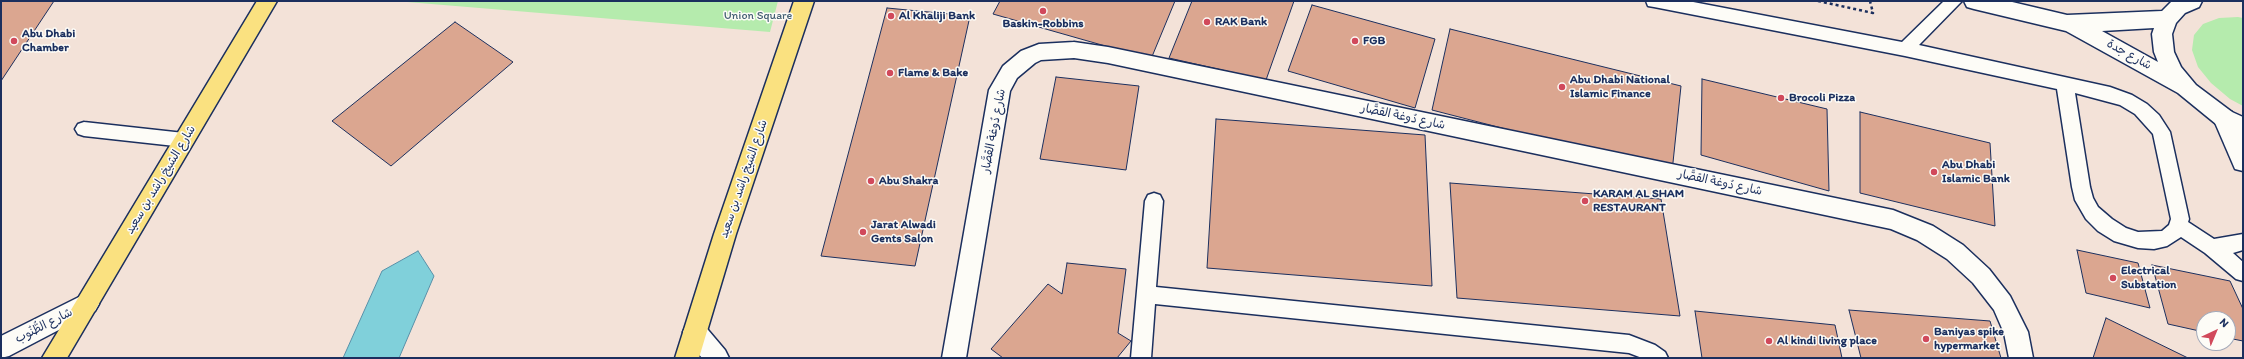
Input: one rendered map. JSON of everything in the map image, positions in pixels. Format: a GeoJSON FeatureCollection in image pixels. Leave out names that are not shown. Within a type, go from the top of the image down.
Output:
{"type":"FeatureCollection","features":[{"type":"Feature","properties":{"kind":"main road","name":"شارع الشيخ راشد بن سعيد"},"geometry":{"type":"LineString","coordinates":[[687,358],[725,234],[804,1]]}},
{"type":"Feature","properties":{"kind":"main road","name":"شارع الشيخ راشد بن سعيد"},"geometry":{"type":"LineString","coordinates":[[54,358],[263,4]]}},
{"type":"Feature","properties":{"kind":"street","name":"شارع جدة"},"geometry":{"type":"LineString","coordinates":[[1974,1],[2067,23],[2127,53],[2189,91]]}},
{"type":"Feature","properties":{"kind":"street"},"geometry":{"type":"LineString","coordinates":[[2192,1],[2178,7],[2167,19],[2162,34],[2164,52],[2173,72],[2189,91],[2234,123],[2243,162]]}},
{"type":"Feature","properties":{"kind":"street","name":"شارع جدة"},"geometry":{"type":"LineString","coordinates":[[2067,23],[2101,23],[2167,19]]}},
{"type":"Feature","properties":{"kind":"street","name":"شارع دُوغة القصَّار"},"geometry":{"type":"LineString","coordinates":[[954,358],[1000,90],[1010,72],[1028,57],[1039,52],[1074,50],[1102,54],[1893,220],[1931,237],[1955,252],[1981,276],[2002,303],[2016,332],[2021,358]]}},
{"type":"Feature","properties":{"kind":"street","name":"شارع الطُّنُوب"},"geometry":{"type":"LineString","coordinates":[[1,348],[87,304]]}},
{"type":"Feature","properties":{"kind":"street"},"geometry":{"type":"LineString","coordinates":[[696,332],[717,358]]}},
{"type":"Feature","properties":{"kind":"lane"},"geometry":{"type":"LineString","coordinates":[[1654,1],[1905,49],[2065,84],[2110,94],[2126,100],[2141,109],[2153,120],[2161,132],[2178,206],[2179,226],[2167,238],[2154,242],[2138,240],[2121,235],[2105,225],[2092,213],[2084,200],[2081,187],[2065,84]]}},
{"type":"Feature","properties":{"kind":"lane"},"geometry":{"type":"LineString","coordinates":[[1905,49],[1954,1]]}},
{"type":"Feature","properties":{"kind":"lane"},"geometry":{"type":"LineString","coordinates":[[84,129],[184,140]]}},
{"type":"Feature","properties":{"kind":"lane"},"geometry":{"type":"LineString","coordinates":[[1142,358],[1154,201]]}},
{"type":"Feature","properties":{"kind":"lane"},"geometry":{"type":"LineString","coordinates":[[2179,226],[2212,247],[2243,273]]}},
{"type":"Feature","properties":{"kind":"lane"},"geometry":{"type":"LineString","coordinates":[[2212,247],[2227,246],[2243,242]]}},
{"type":"Feature","properties":{"kind":"lane"},"geometry":{"type":"LineString","coordinates":[[1147,295],[1629,344],[1648,351],[1658,358]]}},
{"type":"Feature","properties":{"kind":"path"},"geometry":{"type":"LineString","coordinates":[[1818,1],[1873,13],[1870,1]]}},
{"type":"Feature","properties":{"kind":"green space","name":"Union Square"},"geometry":{"type":"Polygon","coordinates":[[[395,1],[778,1],[770,32],[395,1]]]}},
{"type":"Feature","properties":{"kind":"green space"},"geometry":{"type":"Polygon","coordinates":[[[2219,18],[2243,18],[2243,106],[2230,99],[2211,83],[2198,67],[2192,50],[2194,35],[2203,24],[2219,18]]]}},
{"type":"Feature","properties":{"kind":"water"},"geometry":{"type":"Polygon","coordinates":[[[418,251],[434,276],[399,358],[343,358],[382,271],[418,251]]]}},
{"type":"Feature","properties":{"kind":"building","name":"Abu Dhabi Chamber"},"geometry":{"type":"Polygon","coordinates":[[[1,1],[54,1],[1,81],[1,1]]]}},
{"type":"Feature","properties":{"kind":"building"},"geometry":{"type":"Polygon","coordinates":[[[1000,1],[1175,1],[1151,59],[993,14],[1000,1]]]}},
{"type":"Feature","properties":{"kind":"building"},"geometry":{"type":"Polygon","coordinates":[[[1192,1],[1294,1],[1266,80],[1169,58],[1192,1]]]}},
{"type":"Feature","properties":{"kind":"building"},"geometry":{"type":"Polygon","coordinates":[[[1312,5],[1435,39],[1415,108],[1288,71],[1312,5]]]}},
{"type":"Feature","properties":{"kind":"building"},"geometry":{"type":"Polygon","coordinates":[[[887,8],[970,16],[915,266],[821,256],[887,8]]]}},
{"type":"Feature","properties":{"kind":"building"},"geometry":{"type":"Polygon","coordinates":[[[455,22],[513,62],[391,166],[332,121],[455,22]]]}},
{"type":"Feature","properties":{"kind":"building"},"geometry":{"type":"Polygon","coordinates":[[[1450,29],[1681,86],[1672,172],[1432,110],[1450,29]]]}},
{"type":"Feature","properties":{"kind":"building"},"geometry":{"type":"Polygon","coordinates":[[[1056,77],[1139,86],[1126,170],[1040,159],[1056,77]]]}},
{"type":"Feature","properties":{"kind":"building"},"geometry":{"type":"Polygon","coordinates":[[[1702,79],[1827,109],[1829,191],[1701,155],[1702,79]]]}},
{"type":"Feature","properties":{"kind":"building"},"geometry":{"type":"Polygon","coordinates":[[[1860,112],[1990,143],[1995,226],[1860,193],[1860,112]]]}},
{"type":"Feature","properties":{"kind":"building"},"geometry":{"type":"Polygon","coordinates":[[[1216,119],[1425,135],[1432,286],[1207,268],[1216,119]]]}},
{"type":"Feature","properties":{"kind":"building"},"geometry":{"type":"Polygon","coordinates":[[[1450,183],[1661,199],[1680,316],[1457,298],[1450,183]]]}},
{"type":"Feature","properties":{"kind":"building","name":"Electrical Substation"},"geometry":{"type":"Polygon","coordinates":[[[2077,250],[2138,263],[2150,308],[2086,293],[2077,250]]]}},
{"type":"Feature","properties":{"kind":"building"},"geometry":{"type":"Polygon","coordinates":[[[1067,263],[1126,269],[1118,333],[1131,341],[1117,358],[1003,358],[991,349],[1048,284],[1062,294],[1067,263]]]}},
{"type":"Feature","properties":{"kind":"building"},"geometry":{"type":"Polygon","coordinates":[[[2152,265],[2230,281],[2243,309],[2243,341],[2236,340],[2236,311],[2196,311],[2196,330],[2168,324],[2152,265]]]}},
{"type":"Feature","properties":{"kind":"building","name":"Baniyas spike hypermarket"},"geometry":{"type":"Polygon","coordinates":[[[1849,310],[1990,321],[2001,358],[1861,358],[1849,310]]]}},
{"type":"Feature","properties":{"kind":"building","name":"Al kindi living place"},"geometry":{"type":"Polygon","coordinates":[[[1695,311],[1835,325],[1842,358],[1702,358],[1695,311]]]}},
{"type":"Feature","properties":{"kind":"building"},"geometry":{"type":"Polygon","coordinates":[[[2106,318],[2188,358],[2093,358],[2106,318]]]}},
{"type":"Feature","properties":{"kind":"place","name":"Baskin-Robbins"},"geometry":{"type":"Point","coordinates":[1043,11]}},
{"type":"Feature","properties":{"kind":"place","name":"Al Khaliji Bank"},"geometry":{"type":"Point","coordinates":[891,16]}},
{"type":"Feature","properties":{"kind":"place","name":"RAK Bank"},"geometry":{"type":"Point","coordinates":[1207,22]}},
{"type":"Feature","properties":{"kind":"place","name":"Abu Dhabi Chamber"},"geometry":{"type":"Point","coordinates":[14,41]}},
{"type":"Feature","properties":{"kind":"place","name":"FGB"},"geometry":{"type":"Point","coordinates":[1355,41]}},
{"type":"Feature","properties":{"kind":"place","name":"Flame & Bake"},"geometry":{"type":"Point","coordinates":[890,73]}},
{"type":"Feature","properties":{"kind":"place","name":"Abu Dhabi National Islamic Finance"},"geometry":{"type":"Point","coordinates":[1562,87]}},
{"type":"Feature","properties":{"kind":"place","name":"Brocoli Pizza"},"geometry":{"type":"Point","coordinates":[1781,98]}},
{"type":"Feature","properties":{"kind":"place","name":"Abu Dhabi Islamic Bank"},"geometry":{"type":"Point","coordinates":[1934,172]}},
{"type":"Feature","properties":{"kind":"place","name":"Abu Shakra"},"geometry":{"type":"Point","coordinates":[871,181]}},
{"type":"Feature","properties":{"kind":"place","name":"KARAM AL SHAM RESTAURANT"},"geometry":{"type":"Point","coordinates":[1585,201]}},
{"type":"Feature","properties":{"kind":"place","name":"Jarat Alwadi Gents Salon"},"geometry":{"type":"Point","coordinates":[863,232]}},
{"type":"Feature","properties":{"kind":"place","name":"Electrical Substation"},"geometry":{"type":"Point","coordinates":[2113,278]}},
{"type":"Feature","properties":{"kind":"place","name":"Baniyas spike hypermarket"},"geometry":{"type":"Point","coordinates":[1926,339]}},
{"type":"Feature","properties":{"kind":"place","name":"Al kindi living place"},"geometry":{"type":"Point","coordinates":[1769,341]}}]}
